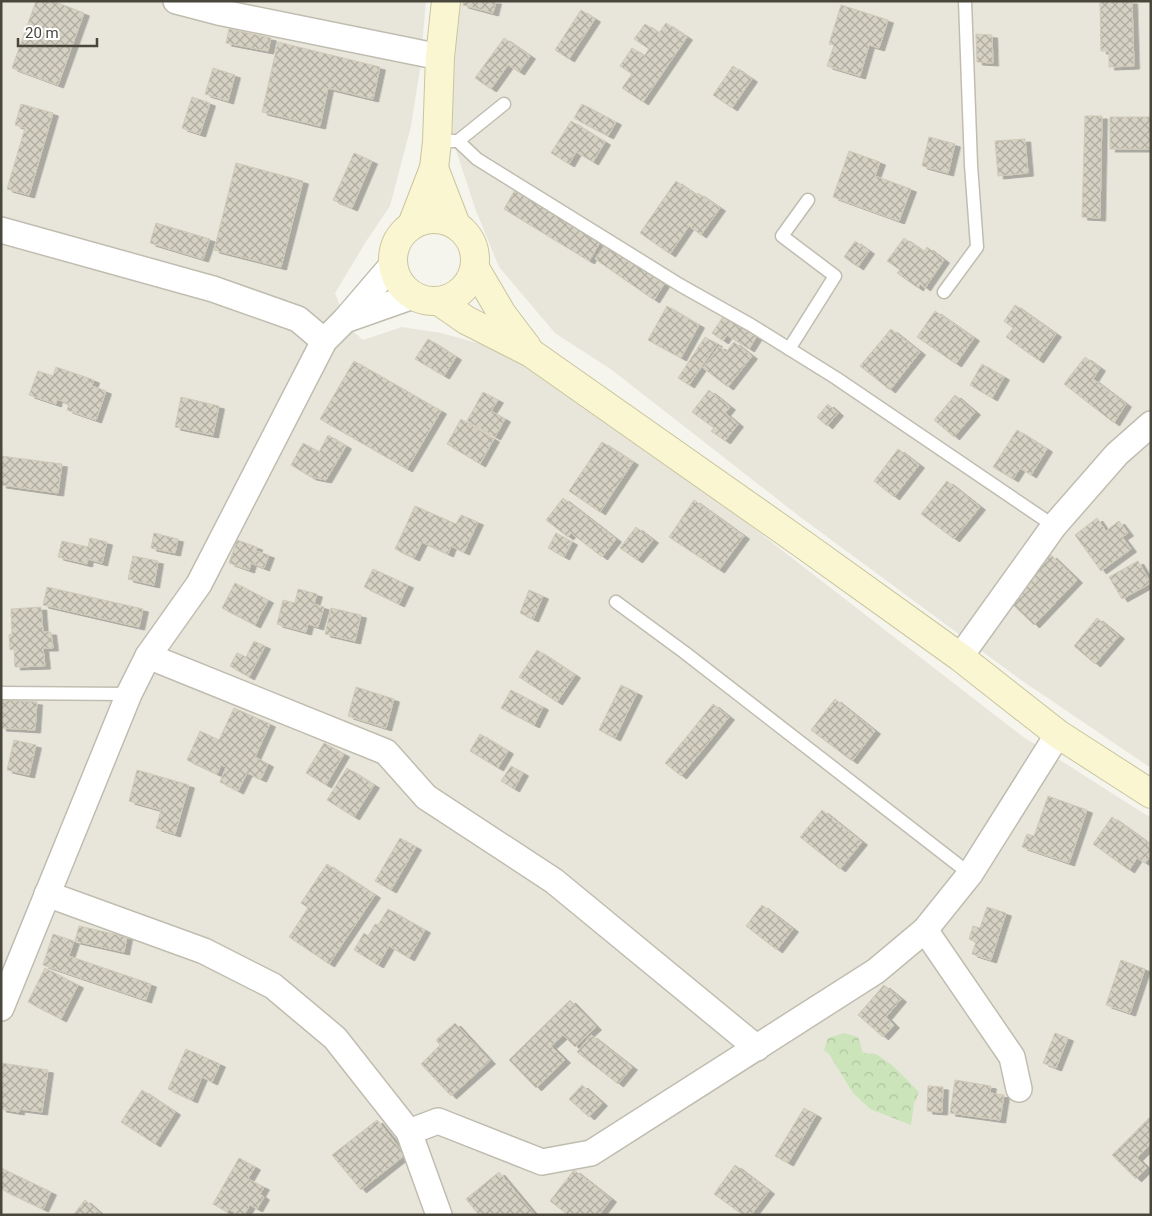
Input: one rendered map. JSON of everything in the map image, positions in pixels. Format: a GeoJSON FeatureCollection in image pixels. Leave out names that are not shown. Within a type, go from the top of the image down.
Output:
{"type":"FeatureCollection","features":[{"type":"Feature","properties":{"kind":"main road"},"geometry":{"type":"LineString","coordinates":[[446,1],[440,57],[443,150],[456,225]]}},
{"type":"Feature","properties":{"kind":"main road"},"geometry":{"type":"LineString","coordinates":[[412,225],[443,150]]}},
{"type":"Feature","properties":{"kind":"main road"},"geometry":{"type":"LineString","coordinates":[[422,220],[445,220],[456,225],[465,233],[472,243],[476,256],[471,280],[463,291],[452,298],[440,302],[430,302],[413,296],[403,288],[396,276],[393,252],[403,232],[412,225],[422,220]]}},
{"type":"Feature","properties":{"kind":"main road"},"geometry":{"type":"LineString","coordinates":[[475,268],[502,314],[531,352]]}},
{"type":"Feature","properties":{"kind":"main road"},"geometry":{"type":"LineString","coordinates":[[440,302],[466,320],[531,352],[960,657],[1058,734],[1151,794]]}},
{"type":"Feature","properties":{"kind":"street"},"geometry":{"type":"LineString","coordinates":[[176,1],[218,12],[440,57]]}},
{"type":"Feature","properties":{"kind":"street"},"geometry":{"type":"LineString","coordinates":[[1,230],[213,288],[298,319],[324,341]]}},
{"type":"Feature","properties":{"kind":"street"},"geometry":{"type":"LineString","coordinates":[[1,1008],[129,694],[148,656],[199,584],[324,341],[345,320],[393,264]]}},
{"type":"Feature","properties":{"kind":"street"},"geometry":{"type":"LineString","coordinates":[[345,320],[413,296]]}},
{"type":"Feature","properties":{"kind":"street"},"geometry":{"type":"LineString","coordinates":[[960,657],[1054,526],[1117,454],[1151,424]]}},
{"type":"Feature","properties":{"kind":"street"},"geometry":{"type":"LineString","coordinates":[[148,656],[386,752],[426,797],[554,881],[757,1048]]}},
{"type":"Feature","properties":{"kind":"street"},"geometry":{"type":"LineString","coordinates":[[409,1132],[438,1121],[542,1162],[591,1153],[876,971],[925,930],[970,874],[1058,734]]}},
{"type":"Feature","properties":{"kind":"street"},"geometry":{"type":"LineString","coordinates":[[47,894],[204,952],[273,986],[335,1038],[409,1132],[439,1215]]}},
{"type":"Feature","properties":{"kind":"street"},"geometry":{"type":"LineString","coordinates":[[925,930],[1012,1057],[1019,1089]]}},
{"type":"Feature","properties":{"kind":"lane"},"geometry":{"type":"LineString","coordinates":[[944,292],[977,247],[971,165],[965,1]]}},
{"type":"Feature","properties":{"kind":"lane"},"geometry":{"type":"LineString","coordinates":[[443,150],[504,104]]}},
{"type":"Feature","properties":{"kind":"lane"},"geometry":{"type":"LineString","coordinates":[[443,150],[477,159],[680,285],[789,349],[1054,526]]}},
{"type":"Feature","properties":{"kind":"lane"},"geometry":{"type":"LineString","coordinates":[[789,349],[835,276],[782,236],[808,200]]}},
{"type":"Feature","properties":{"kind":"lane"},"geometry":{"type":"LineString","coordinates":[[616,602],[684,652],[970,874]]}},
{"type":"Feature","properties":{"kind":"lane"},"geometry":{"type":"LineString","coordinates":[[1,693],[129,694]]}},
{"type":"Feature","properties":{"kind":"shaded area"},"geometry":{"type":"Polygon","coordinates":[[[1,1],[426,1],[420,69],[411,126],[390,206],[335,293],[348,327],[363,340],[402,327],[441,333],[488,346],[520,359],[686,476],[1022,736],[1151,818],[1151,1215],[1,1215],[1,1]]]}},
{"type":"Feature","properties":{"kind":"shaded area"},"geometry":{"type":"Polygon","coordinates":[[[458,1],[1151,1],[1151,768],[1021,680],[799,516],[612,370],[555,333],[499,267],[475,208],[450,132],[450,52],[458,1]]]}},
{"type":"Feature","properties":{"kind":"green space"},"geometry":{"type":"Polygon","coordinates":[[[844,1033],[858,1037],[863,1053],[876,1054],[892,1065],[919,1092],[914,1104],[911,1125],[870,1109],[853,1093],[829,1054],[824,1050],[828,1038],[844,1033]]]}},
{"type":"Feature","properties":{"kind":"building"},"geometry":{"type":"Polygon","coordinates":[[[36,1],[53,1],[84,13],[58,85],[12,68],[36,1]]]}},
{"type":"Feature","properties":{"kind":"building"},"geometry":{"type":"Polygon","coordinates":[[[464,1],[496,1],[493,13],[463,5],[464,1]]]}},
{"type":"Feature","properties":{"kind":"building"},"geometry":{"type":"Polygon","coordinates":[[[1100,1],[1132,1],[1134,66],[1109,67],[1109,51],[1101,51],[1100,1]]]}},
{"type":"Feature","properties":{"kind":"building"},"geometry":{"type":"Polygon","coordinates":[[[841,5],[888,20],[879,48],[869,45],[860,76],[827,66],[834,45],[829,44],[841,5]]]}},
{"type":"Feature","properties":{"kind":"building"},"geometry":{"type":"Polygon","coordinates":[[[581,10],[595,19],[569,59],[555,50],[581,10]]]}},
{"type":"Feature","properties":{"kind":"building"},"geometry":{"type":"Polygon","coordinates":[[[666,23],[687,37],[643,102],[622,88],[632,74],[620,66],[632,48],[644,56],[649,49],[634,39],[645,24],[659,33],[666,23]]]}},
{"type":"Feature","properties":{"kind":"building"},"geometry":{"type":"Polygon","coordinates":[[[229,29],[271,38],[268,51],[226,43],[229,29]]]}},
{"type":"Feature","properties":{"kind":"building"},"geometry":{"type":"Polygon","coordinates":[[[976,34],[992,35],[993,63],[977,62],[976,34]]]}},
{"type":"Feature","properties":{"kind":"building"},"geometry":{"type":"Polygon","coordinates":[[[504,38],[530,56],[519,72],[508,65],[491,89],[475,78],[504,38]]]}},
{"type":"Feature","properties":{"kind":"building"},"geometry":{"type":"Polygon","coordinates":[[[278,42],[380,67],[373,99],[328,88],[320,126],[262,112],[278,42]]]}},
{"type":"Feature","properties":{"kind":"building"},"geometry":{"type":"Polygon","coordinates":[[[733,66],[752,79],[732,108],[713,95],[733,66]]]}},
{"type":"Feature","properties":{"kind":"building"},"geometry":{"type":"Polygon","coordinates":[[[213,68],[235,75],[228,101],[205,94],[213,68]]]}},
{"type":"Feature","properties":{"kind":"building"},"geometry":{"type":"Polygon","coordinates":[[[192,97],[210,103],[200,134],[182,128],[192,97]]]}},
{"type":"Feature","properties":{"kind":"building"},"geometry":{"type":"Polygon","coordinates":[[[21,104],[53,113],[29,195],[7,189],[25,128],[15,125],[21,104]]]}},
{"type":"Feature","properties":{"kind":"building"},"geometry":{"type":"Polygon","coordinates":[[[582,104],[616,122],[608,136],[574,118],[582,104]]]}},
{"type":"Feature","properties":{"kind":"building"},"geometry":{"type":"Polygon","coordinates":[[[1085,116],[1102,116],[1100,218],[1082,217],[1085,116]]]}},
{"type":"Feature","properties":{"kind":"building"},"geometry":{"type":"Polygon","coordinates":[[[1110,117],[1151,117],[1151,149],[1110,149],[1110,117]]]}},
{"type":"Feature","properties":{"kind":"building"},"geometry":{"type":"Polygon","coordinates":[[[571,121],[605,142],[593,162],[576,152],[569,164],[551,153],[571,121]]]}},
{"type":"Feature","properties":{"kind":"building"},"geometry":{"type":"Polygon","coordinates":[[[929,137],[955,144],[948,173],[922,166],[929,137]]]}},
{"type":"Feature","properties":{"kind":"building"},"geometry":{"type":"Polygon","coordinates":[[[1025,139],[1028,173],[998,176],[995,141],[1025,139]]]}},
{"type":"Feature","properties":{"kind":"building"},"geometry":{"type":"Polygon","coordinates":[[[849,151],[880,162],[875,176],[911,189],[899,221],[833,197],[849,151]]]}},
{"type":"Feature","properties":{"kind":"building"},"geometry":{"type":"Polygon","coordinates":[[[354,153],[372,161],[352,208],[333,200],[354,153]]]}},
{"type":"Feature","properties":{"kind":"building"},"geometry":{"type":"Polygon","coordinates":[[[236,163],[303,181],[281,267],[214,250],[236,163]]]}},
{"type":"Feature","properties":{"kind":"building"},"geometry":{"type":"Polygon","coordinates":[[[676,181],[720,208],[701,235],[689,226],[670,254],[640,233],[676,181]]]}},
{"type":"Feature","properties":{"kind":"building"},"geometry":{"type":"Polygon","coordinates":[[[516,188],[601,241],[589,261],[504,209],[516,188]]]}},
{"type":"Feature","properties":{"kind":"building"},"geometry":{"type":"Polygon","coordinates":[[[156,223],[210,239],[203,259],[150,243],[156,223]]]}},
{"type":"Feature","properties":{"kind":"building"},"geometry":{"type":"Polygon","coordinates":[[[904,238],[924,252],[927,247],[944,260],[925,288],[920,284],[918,288],[897,273],[900,270],[887,261],[904,238]]]}},
{"type":"Feature","properties":{"kind":"building"},"geometry":{"type":"Polygon","coordinates":[[[855,241],[869,251],[858,267],[844,257],[855,241]]]}},
{"type":"Feature","properties":{"kind":"building"},"geometry":{"type":"Polygon","coordinates":[[[607,242],[666,281],[654,300],[595,259],[607,242]]]}},
{"type":"Feature","properties":{"kind":"building"},"geometry":{"type":"Polygon","coordinates":[[[1015,305],[1056,334],[1038,360],[1006,337],[1013,328],[1004,321],[1015,305]]]}},
{"type":"Feature","properties":{"kind":"building"},"geometry":{"type":"Polygon","coordinates":[[[667,306],[699,325],[681,358],[648,340],[667,306]]]}},
{"type":"Feature","properties":{"kind":"building"},"geometry":{"type":"Polygon","coordinates":[[[935,311],[974,338],[956,364],[917,337],[935,311]]]}},
{"type":"Feature","properties":{"kind":"building"},"geometry":{"type":"Polygon","coordinates":[[[725,314],[757,336],[749,349],[727,335],[723,341],[712,333],[725,314]]]}},
{"type":"Feature","properties":{"kind":"building"},"geometry":{"type":"Polygon","coordinates":[[[891,329],[920,352],[890,390],[860,366],[891,329]]]}},
{"type":"Feature","properties":{"kind":"building"},"geometry":{"type":"Polygon","coordinates":[[[705,337],[717,344],[689,385],[678,378],[705,337]]]}},
{"type":"Feature","properties":{"kind":"building"},"geometry":{"type":"Polygon","coordinates":[[[428,339],[456,357],[444,376],[415,359],[428,339]]]}},
{"type":"Feature","properties":{"kind":"building"},"geometry":{"type":"Polygon","coordinates":[[[734,342],[752,356],[728,387],[703,368],[719,346],[726,352],[734,342]]]}},
{"type":"Feature","properties":{"kind":"building"},"geometry":{"type":"Polygon","coordinates":[[[1085,357],[1100,368],[1093,379],[1126,404],[1114,423],[1064,384],[1085,357]]]}},
{"type":"Feature","properties":{"kind":"building"},"geometry":{"type":"Polygon","coordinates":[[[354,361],[441,411],[407,469],[320,419],[354,361]]]}},
{"type":"Feature","properties":{"kind":"building"},"geometry":{"type":"Polygon","coordinates":[[[982,364],[1004,377],[992,398],[970,385],[982,364]]]}},
{"type":"Feature","properties":{"kind":"building"},"geometry":{"type":"Polygon","coordinates":[[[56,367],[94,380],[92,386],[106,391],[96,420],[67,410],[69,404],[57,399],[56,404],[29,395],[38,371],[53,376],[56,367]]]}},
{"type":"Feature","properties":{"kind":"building"},"geometry":{"type":"Polygon","coordinates":[[[709,390],[730,407],[725,413],[738,424],[725,441],[711,431],[714,428],[692,412],[709,390]]]}},
{"type":"Feature","properties":{"kind":"building"},"geometry":{"type":"Polygon","coordinates":[[[483,392],[498,400],[491,411],[505,419],[495,437],[467,421],[483,392]]]}},
{"type":"Feature","properties":{"kind":"building"},"geometry":{"type":"Polygon","coordinates":[[[955,395],[975,412],[954,437],[934,420],[955,395]]]}},
{"type":"Feature","properties":{"kind":"building"},"geometry":{"type":"Polygon","coordinates":[[[181,397],[219,406],[213,435],[175,427],[181,397]]]}},
{"type":"Feature","properties":{"kind":"building"},"geometry":{"type":"Polygon","coordinates":[[[828,404],[838,413],[827,426],[817,417],[828,404]]]}},
{"type":"Feature","properties":{"kind":"building"},"geometry":{"type":"Polygon","coordinates":[[[461,419],[494,439],[480,464],[447,444],[461,419]]]}},
{"type":"Feature","properties":{"kind":"building"},"geometry":{"type":"Polygon","coordinates":[[[1017,430],[1047,449],[1031,475],[1020,468],[1013,479],[993,467],[1017,430]]]}},
{"type":"Feature","properties":{"kind":"building"},"geometry":{"type":"Polygon","coordinates":[[[328,435],[346,446],[326,480],[311,477],[291,465],[303,443],[319,452],[328,435]]]}},
{"type":"Feature","properties":{"kind":"building"},"geometry":{"type":"Polygon","coordinates":[[[602,442],[633,462],[600,512],[569,491],[602,442]]]}},
{"type":"Feature","properties":{"kind":"building"},"geometry":{"type":"Polygon","coordinates":[[[898,449],[919,465],[894,497],[874,481],[898,449]]]}},
{"type":"Feature","properties":{"kind":"building"},"geometry":{"type":"Polygon","coordinates":[[[1,456],[62,464],[58,493],[1,485],[1,456]]]}},
{"type":"Feature","properties":{"kind":"building"},"geometry":{"type":"Polygon","coordinates":[[[947,481],[980,507],[954,539],[921,514],[947,481]]]}},
{"type":"Feature","properties":{"kind":"building"},"geometry":{"type":"Polygon","coordinates":[[[563,498],[616,539],[602,557],[571,533],[568,537],[546,520],[563,498]]]}},
{"type":"Feature","properties":{"kind":"building"},"geometry":{"type":"Polygon","coordinates":[[[694,500],[744,536],[719,570],[669,537],[694,500]]]}},
{"type":"Feature","properties":{"kind":"building"},"geometry":{"type":"Polygon","coordinates":[[[415,506],[456,524],[461,515],[478,522],[464,552],[451,546],[448,554],[422,542],[414,558],[395,549],[415,506]]]}},
{"type":"Feature","properties":{"kind":"building"},"geometry":{"type":"Polygon","coordinates":[[[1097,518],[1106,531],[1119,521],[1128,533],[1122,537],[1131,549],[1101,571],[1075,535],[1097,518]]]}},
{"type":"Feature","properties":{"kind":"building"},"geometry":{"type":"Polygon","coordinates":[[[636,527],[653,540],[637,560],[620,548],[636,527]]]}},
{"type":"Feature","properties":{"kind":"building"},"geometry":{"type":"Polygon","coordinates":[[[154,533],[178,539],[175,553],[151,548],[154,533]]]}},
{"type":"Feature","properties":{"kind":"building"},"geometry":{"type":"Polygon","coordinates":[[[556,533],[572,542],[564,557],[548,548],[556,533]]]}},
{"type":"Feature","properties":{"kind":"building"},"geometry":{"type":"Polygon","coordinates":[[[90,538],[107,542],[102,563],[88,559],[87,564],[58,557],[62,541],[88,547],[90,538]]]}},
{"type":"Feature","properties":{"kind":"building"},"geometry":{"type":"Polygon","coordinates":[[[237,540],[257,547],[256,551],[269,555],[264,568],[251,563],[249,570],[229,563],[237,540]]]}},
{"type":"Feature","properties":{"kind":"building"},"geometry":{"type":"Polygon","coordinates":[[[1051,555],[1077,580],[1034,625],[1008,600],[1051,555]]]}},
{"type":"Feature","properties":{"kind":"building"},"geometry":{"type":"Polygon","coordinates":[[[133,556],[158,561],[154,585],[128,579],[133,556]]]}},
{"type":"Feature","properties":{"kind":"building"},"geometry":{"type":"Polygon","coordinates":[[[1138,561],[1151,583],[1122,599],[1109,577],[1138,561]]]}},
{"type":"Feature","properties":{"kind":"building"},"geometry":{"type":"Polygon","coordinates":[[[373,569],[408,585],[399,604],[364,587],[373,569]]]}},
{"type":"Feature","properties":{"kind":"building"},"geometry":{"type":"Polygon","coordinates":[[[235,583],[268,600],[255,625],[222,608],[235,583]]]}},
{"type":"Feature","properties":{"kind":"building"},"geometry":{"type":"Polygon","coordinates":[[[47,587],[143,609],[139,627],[43,605],[47,587]]]}},
{"type":"Feature","properties":{"kind":"building"},"geometry":{"type":"Polygon","coordinates":[[[298,589],[317,594],[314,604],[324,607],[318,627],[308,624],[306,632],[277,624],[283,600],[295,603],[298,589]]]}},
{"type":"Feature","properties":{"kind":"building"},"geometry":{"type":"Polygon","coordinates":[[[529,590],[543,596],[533,619],[520,613],[529,590]]]}},
{"type":"Feature","properties":{"kind":"building"},"geometry":{"type":"Polygon","coordinates":[[[41,607],[43,632],[51,632],[53,648],[43,648],[45,666],[15,667],[14,649],[10,650],[9,635],[12,634],[11,609],[41,607]]]}},
{"type":"Feature","properties":{"kind":"building"},"geometry":{"type":"Polygon","coordinates":[[[331,608],[361,615],[355,641],[325,634],[331,608]]]}},
{"type":"Feature","properties":{"kind":"building"},"geometry":{"type":"Polygon","coordinates":[[[1097,618],[1119,636],[1095,664],[1074,646],[1097,618]]]}},
{"type":"Feature","properties":{"kind":"building"},"geometry":{"type":"Polygon","coordinates":[[[254,641],[265,646],[249,677],[230,666],[237,653],[246,657],[254,641]]]}},
{"type":"Feature","properties":{"kind":"building"},"geometry":{"type":"Polygon","coordinates":[[[537,650],[575,675],[557,702],[519,677],[537,650]]]}},
{"type":"Feature","properties":{"kind":"building"},"geometry":{"type":"Polygon","coordinates":[[[621,685],[637,693],[615,738],[599,730],[621,685]]]}},
{"type":"Feature","properties":{"kind":"building"},"geometry":{"type":"Polygon","coordinates":[[[356,687],[394,699],[386,728],[348,716],[356,687]]]}},
{"type":"Feature","properties":{"kind":"building"},"geometry":{"type":"Polygon","coordinates":[[[511,690],[543,707],[534,725],[501,708],[511,690]]]}},
{"type":"Feature","properties":{"kind":"building"},"geometry":{"type":"Polygon","coordinates":[[[835,699],[875,731],[852,761],[811,730],[835,699]]]}},
{"type":"Feature","properties":{"kind":"building"},"geometry":{"type":"Polygon","coordinates":[[[1,700],[37,702],[35,730],[1,728],[1,700]]]}},
{"type":"Feature","properties":{"kind":"building"},"geometry":{"type":"Polygon","coordinates":[[[713,704],[729,717],[700,753],[684,740],[713,704]]]}},
{"type":"Feature","properties":{"kind":"building"},"geometry":{"type":"Polygon","coordinates":[[[234,708],[270,724],[255,757],[268,764],[261,779],[247,773],[238,791],[220,782],[226,767],[221,765],[217,774],[187,760],[200,731],[219,740],[234,708]]]}},
{"type":"Feature","properties":{"kind":"building"},"geometry":{"type":"Polygon","coordinates":[[[480,734],[508,751],[498,768],[470,751],[480,734]]]}},
{"type":"Feature","properties":{"kind":"building"},"geometry":{"type":"Polygon","coordinates":[[[14,740],[36,745],[29,775],[7,770],[14,740]]]}},
{"type":"Feature","properties":{"kind":"building"},"geometry":{"type":"Polygon","coordinates":[[[684,740],[700,753],[681,776],[665,763],[684,740]]]}},
{"type":"Feature","properties":{"kind":"building"},"geometry":{"type":"Polygon","coordinates":[[[324,743],[344,754],[326,785],[306,773],[324,743]]]}},
{"type":"Feature","properties":{"kind":"building"},"geometry":{"type":"Polygon","coordinates":[[[511,766],[523,773],[514,789],[501,781],[511,766]]]}},
{"type":"Feature","properties":{"kind":"building"},"geometry":{"type":"Polygon","coordinates":[[[347,768],[374,785],[354,817],[327,800],[347,768]]]}},
{"type":"Feature","properties":{"kind":"building"},"geometry":{"type":"Polygon","coordinates":[[[137,770],[189,785],[175,834],[156,828],[161,810],[129,801],[137,770]]]}},
{"type":"Feature","properties":{"kind":"building"},"geometry":{"type":"Polygon","coordinates":[[[1048,796],[1087,810],[1069,863],[1022,847],[1027,834],[1034,836],[1048,796]]]}},
{"type":"Feature","properties":{"kind":"building"},"geometry":{"type":"Polygon","coordinates":[[[822,810],[862,842],[840,869],[800,837],[822,810]]]}},
{"type":"Feature","properties":{"kind":"building"},"geometry":{"type":"Polygon","coordinates":[[[1112,817],[1151,845],[1151,855],[1145,863],[1137,858],[1129,870],[1093,844],[1112,817]]]}},
{"type":"Feature","properties":{"kind":"building"},"geometry":{"type":"Polygon","coordinates":[[[400,838],[416,847],[391,890],[375,881],[400,838]]]}},
{"type":"Feature","properties":{"kind":"building"},"geometry":{"type":"Polygon","coordinates":[[[327,864],[375,895],[329,964],[289,937],[308,908],[301,903],[327,864]]]}},
{"type":"Feature","properties":{"kind":"building"},"geometry":{"type":"Polygon","coordinates":[[[762,905],[793,929],[777,950],[746,926],[762,905]]]}},
{"type":"Feature","properties":{"kind":"building"},"geometry":{"type":"Polygon","coordinates":[[[987,907],[1006,913],[991,960],[972,954],[976,942],[969,939],[973,926],[980,928],[987,907]]]}},
{"type":"Feature","properties":{"kind":"building"},"geometry":{"type":"Polygon","coordinates":[[[388,909],[425,930],[409,958],[389,946],[378,965],[354,950],[364,933],[368,936],[375,924],[378,925],[388,909]]]}},
{"type":"Feature","properties":{"kind":"building"},"geometry":{"type":"Polygon","coordinates":[[[79,926],[127,937],[124,952],[75,941],[79,926]]]}},
{"type":"Feature","properties":{"kind":"building"},"geometry":{"type":"Polygon","coordinates":[[[53,934],[74,941],[69,956],[151,984],[146,1000],[43,965],[53,934]]]}},
{"type":"Feature","properties":{"kind":"building"},"geometry":{"type":"Polygon","coordinates":[[[1121,960],[1145,969],[1130,1013],[1106,1005],[1121,960]]]}},
{"type":"Feature","properties":{"kind":"building"},"geometry":{"type":"Polygon","coordinates":[[[45,968],[78,985],[61,1019],[28,1002],[45,968]]]}},
{"type":"Feature","properties":{"kind":"building"},"geometry":{"type":"Polygon","coordinates":[[[884,985],[901,999],[886,1017],[894,1025],[883,1037],[858,1015],[884,985]]]}},
{"type":"Feature","properties":{"kind":"building"},"geometry":{"type":"Polygon","coordinates":[[[570,1000],[596,1027],[575,1047],[563,1035],[551,1046],[565,1060],[536,1088],[509,1060],[570,1000]]]}},
{"type":"Feature","properties":{"kind":"building"},"geometry":{"type":"Polygon","coordinates":[[[455,1023],[490,1061],[451,1096],[421,1064],[440,1045],[436,1040],[455,1023]]]}},
{"type":"Feature","properties":{"kind":"building"},"geometry":{"type":"Polygon","coordinates":[[[1055,1033],[1068,1038],[1056,1068],[1043,1063],[1055,1033]]]}},
{"type":"Feature","properties":{"kind":"building"},"geometry":{"type":"Polygon","coordinates":[[[591,1035],[632,1067],[618,1084],[577,1052],[591,1035]]]}},
{"type":"Feature","properties":{"kind":"building"},"geometry":{"type":"Polygon","coordinates":[[[186,1049],[220,1064],[212,1082],[202,1077],[192,1100],[168,1089],[186,1049]]]}},
{"type":"Feature","properties":{"kind":"building"},"geometry":{"type":"Polygon","coordinates":[[[1,1063],[48,1070],[42,1112],[19,1109],[19,1112],[1,1109],[1,1063]]]}},
{"type":"Feature","properties":{"kind":"building"},"geometry":{"type":"Polygon","coordinates":[[[955,1080],[991,1086],[990,1093],[1004,1095],[1000,1120],[950,1113],[955,1080]]]}},
{"type":"Feature","properties":{"kind":"building"},"geometry":{"type":"Polygon","coordinates":[[[582,1085],[602,1103],[589,1117],[569,1099],[582,1085]]]}},
{"type":"Feature","properties":{"kind":"building"},"geometry":{"type":"Polygon","coordinates":[[[928,1086],[943,1087],[942,1112],[927,1111],[928,1086]]]}},
{"type":"Feature","properties":{"kind":"building"},"geometry":{"type":"Polygon","coordinates":[[[142,1090],[175,1112],[155,1144],[121,1122],[142,1090]]]}},
{"type":"Feature","properties":{"kind":"building"},"geometry":{"type":"Polygon","coordinates":[[[804,1108],[816,1115],[788,1163],[775,1156],[804,1108]]]}},
{"type":"Feature","properties":{"kind":"building"},"geometry":{"type":"Polygon","coordinates":[[[1151,1116],[1151,1144],[1137,1158],[1147,1168],[1136,1179],[1112,1155],[1151,1116]]]}},
{"type":"Feature","properties":{"kind":"building"},"geometry":{"type":"Polygon","coordinates":[[[377,1120],[405,1155],[361,1190],[332,1155],[377,1120]]]}},
{"type":"Feature","properties":{"kind":"building"},"geometry":{"type":"Polygon","coordinates":[[[239,1158],[255,1167],[248,1179],[264,1187],[260,1194],[264,1197],[257,1209],[250,1205],[244,1215],[238,1215],[229,1209],[227,1212],[213,1204],[239,1158]]]}},
{"type":"Feature","properties":{"kind":"building"},"geometry":{"type":"Polygon","coordinates":[[[735,1165],[769,1191],[751,1215],[743,1215],[714,1194],[735,1165]]]}},
{"type":"Feature","properties":{"kind":"building"},"geometry":{"type":"Polygon","coordinates":[[[1,1168],[51,1192],[43,1209],[1,1189],[1,1168]]]}},
{"type":"Feature","properties":{"kind":"building"},"geometry":{"type":"Polygon","coordinates":[[[574,1170],[611,1199],[599,1215],[568,1215],[550,1201],[574,1170]]]}},
{"type":"Feature","properties":{"kind":"building"},"geometry":{"type":"Polygon","coordinates":[[[499,1172],[535,1215],[479,1215],[466,1199],[499,1172]]]}},
{"type":"Feature","properties":{"kind":"building"},"geometry":{"type":"Polygon","coordinates":[[[85,1200],[102,1215],[73,1215],[85,1200]]]}}]}
